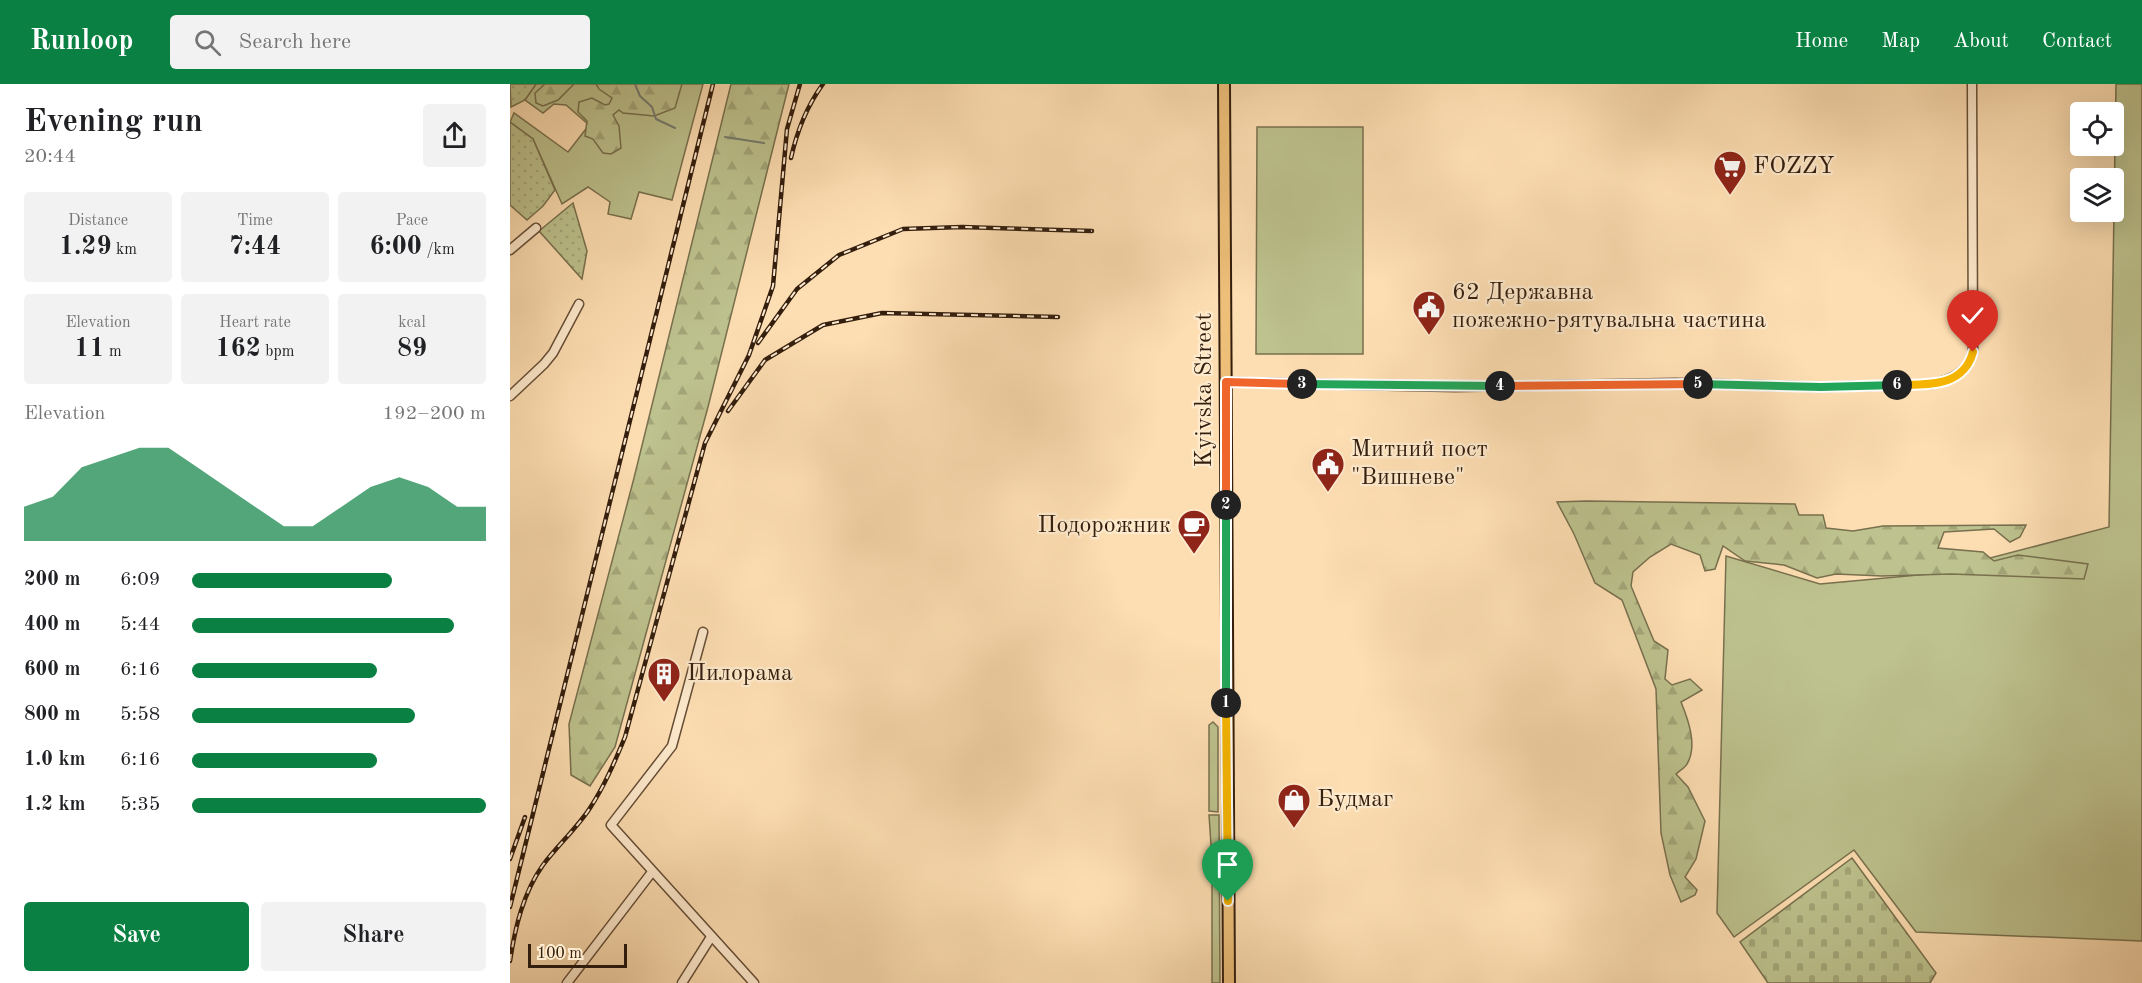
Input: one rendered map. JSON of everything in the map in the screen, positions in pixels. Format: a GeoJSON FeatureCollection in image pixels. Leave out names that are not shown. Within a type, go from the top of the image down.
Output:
{"type":"FeatureCollection","features":[{"type":"Feature","properties":{"kind":"main road","name":"Kyivska Street"},"geometry":{"type":"LineString","coordinates":[[1224,84],[1229,983]]}},
{"type":"Feature","properties":{"kind":"street"},"geometry":{"type":"LineString","coordinates":[[1226,382],[1455,387],[1675,383],[1821,387],[1931,384],[1948,381],[1961,374],[1973,352],[1972,84]]}},
{"type":"Feature","properties":{"kind":"street"},"geometry":{"type":"LineString","coordinates":[[510,250],[537,228]]}},
{"type":"Feature","properties":{"kind":"street"},"geometry":{"type":"LineString","coordinates":[[510,396],[544,364],[553,352],[579,304]]}},
{"type":"Feature","properties":{"kind":"street"},"geometry":{"type":"LineString","coordinates":[[703,632],[672,746],[611,825],[754,983]]}},
{"type":"Feature","properties":{"kind":"street"},"geometry":{"type":"LineString","coordinates":[[567,983],[652,872]]}},
{"type":"Feature","properties":{"kind":"street"},"geometry":{"type":"LineString","coordinates":[[682,983],[711,937]]}},
{"type":"Feature","properties":{"kind":"green space"},"geometry":{"type":"Polygon","coordinates":[[[510,84],[536,84],[525,100],[511,107],[510,84]]]}},
{"type":"Feature","properties":{"kind":"green space"},"geometry":{"type":"Polygon","coordinates":[[[536,84],[703,84],[672,200],[639,192],[631,219],[608,214],[610,202],[588,187],[562,204],[533,139],[510,122],[514,113],[568,152],[589,125],[566,105],[554,104],[543,113],[525,100],[536,84]]]}},
{"type":"Feature","properties":{"kind":"green space"},"geometry":{"type":"Polygon","coordinates":[[[545,84],[574,84],[558,100],[543,106],[536,103],[535,93],[545,84]]]}},
{"type":"Feature","properties":{"kind":"green space"},"geometry":{"type":"Polygon","coordinates":[[[596,84],[682,84],[675,108],[654,116],[623,113],[619,110],[613,115],[619,126],[621,148],[611,154],[603,153],[593,139],[585,136],[587,121],[578,112],[579,102],[592,98],[605,105],[609,104],[612,98],[596,84]]]}},
{"type":"Feature","properties":{"kind":"green space"},"geometry":{"type":"Polygon","coordinates":[[[731,84],[789,84],[708,407],[615,747],[590,786],[571,775],[569,724],[634,478],[731,84]]]}},
{"type":"Feature","properties":{"kind":"green space"},"geometry":{"type":"Polygon","coordinates":[[[2116,84],[2142,84],[2142,941],[1916,932],[1854,850],[1734,937],[1717,913],[1726,556],[1820,584],[1929,574],[2109,527],[2114,222],[2124,222],[2124,168],[2115,168],[2115,156],[2124,156],[2124,102],[2116,102],[2116,84]]]}},
{"type":"Feature","properties":{"kind":"green space"},"geometry":{"type":"Polygon","coordinates":[[[510,122],[533,139],[555,190],[543,206],[527,220],[510,205],[510,122]]]}},
{"type":"Feature","properties":{"kind":"green space"},"geometry":{"type":"Polygon","coordinates":[[[1257,127],[1363,127],[1363,354],[1256,354],[1257,127]]]}},
{"type":"Feature","properties":{"kind":"green space"},"geometry":{"type":"Polygon","coordinates":[[[573,203],[587,251],[582,279],[539,231],[573,203]]]}},
{"type":"Feature","properties":{"kind":"green space"},"geometry":{"type":"Polygon","coordinates":[[[1557,502],[1795,504],[1799,515],[1823,515],[1826,528],[1853,531],[1883,526],[2026,525],[2020,537],[2010,542],[1994,529],[1944,532],[1938,548],[1983,552],[1994,561],[2018,555],[2088,564],[2084,579],[1951,574],[1882,576],[1836,574],[1817,578],[1784,565],[1745,561],[1723,546],[1715,569],[1705,571],[1700,555],[1671,544],[1650,557],[1633,572],[1631,586],[1654,641],[1668,650],[1665,679],[1672,685],[1690,679],[1702,690],[1681,702],[1689,724],[1692,749],[1687,764],[1676,774],[1688,787],[1705,821],[1696,859],[1685,877],[1697,890],[1695,895],[1681,902],[1670,875],[1661,833],[1656,689],[1622,600],[1595,583],[1557,502]]]}},
{"type":"Feature","properties":{"kind":"green space"},"geometry":{"type":"Polygon","coordinates":[[[1213,722],[1218,727],[1218,812],[1209,811],[1209,725],[1213,722]]]}},
{"type":"Feature","properties":{"kind":"green space"},"geometry":{"type":"Polygon","coordinates":[[[1209,815],[1219,815],[1220,983],[1212,983],[1212,859],[1209,815]]]}},
{"type":"Feature","properties":{"kind":"green space"},"geometry":{"type":"Polygon","coordinates":[[[1852,858],[1936,973],[1930,983],[1768,983],[1740,942],[1852,858]]]}},
{"type":"Feature","properties":{"kind":"waterway"},"geometry":{"type":"LineString","coordinates":[[635,84],[640,96],[652,107],[656,119],[675,128]]}},
{"type":"Feature","properties":{"kind":"waterway"},"geometry":{"type":"LineString","coordinates":[[725,137],[764,143]]}},
{"type":"Feature","properties":{"kind":"railway"},"geometry":{"type":"LineString","coordinates":[[510,907],[713,84]]}},
{"type":"Feature","properties":{"kind":"railway"},"geometry":{"type":"LineString","coordinates":[[510,961],[517,924],[530,887],[543,865],[590,808],[605,782],[625,737],[705,443],[749,355],[773,286],[787,129],[800,84]]}},
{"type":"Feature","properties":{"kind":"railway"},"geometry":{"type":"LineString","coordinates":[[791,158],[803,119],[823,84]]}},
{"type":"Feature","properties":{"kind":"railway"},"geometry":{"type":"LineString","coordinates":[[758,343],[797,289],[839,255],[903,229],[962,227],[1092,231]]}},
{"type":"Feature","properties":{"kind":"railway"},"geometry":{"type":"LineString","coordinates":[[728,411],[765,360],[823,325],[882,313],[1058,317]]}},
{"type":"Feature","properties":{"kind":"railway"},"geometry":{"type":"LineString","coordinates":[[510,859],[525,817]]}},
{"type":"Feature","properties":{"kind":"place","name":"FOZZY"},"geometry":{"type":"Point","coordinates":[1730,196]}},
{"type":"Feature","properties":{"kind":"place","name":"62 Державна пожежно-рятувальна частина"},"geometry":{"type":"Point","coordinates":[1429,336]}},
{"type":"Feature","properties":{"kind":"place","name":"Митний пост \"Вишневе\""},"geometry":{"type":"Point","coordinates":[1328,493]}},
{"type":"Feature","properties":{"kind":"place","name":"Подорожник"},"geometry":{"type":"Point","coordinates":[1194,555]}},
{"type":"Feature","properties":{"kind":"place","name":"Пилорама"},"geometry":{"type":"Point","coordinates":[664,703]}},
{"type":"Feature","properties":{"kind":"place","name":"Будмаг"},"geometry":{"type":"Point","coordinates":[1294,829]}},
{"type":"Feature","properties":{"kind":"route"},"geometry":{"type":"LineString","coordinates":[[1228,901],[1226,382],[1455,387],[1675,383],[1821,387],[1931,384],[1948,381],[1961,374],[1973,352]]}}]}
